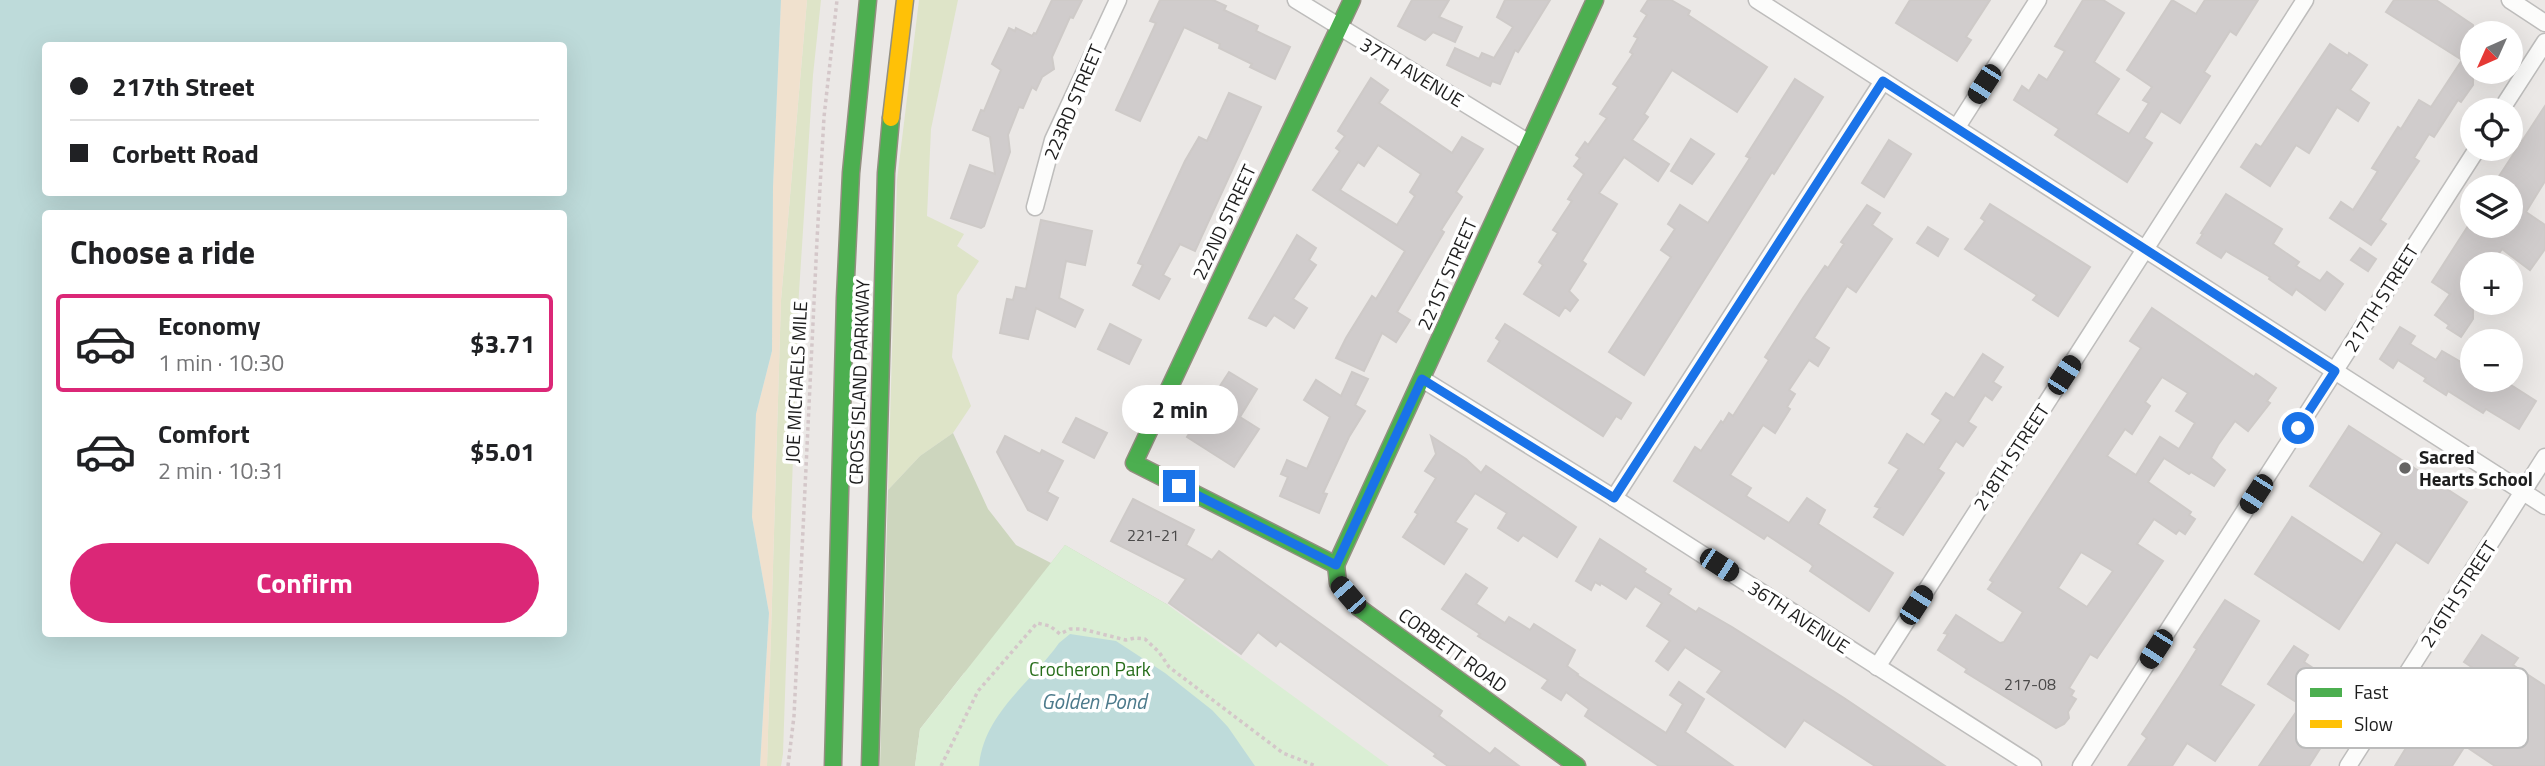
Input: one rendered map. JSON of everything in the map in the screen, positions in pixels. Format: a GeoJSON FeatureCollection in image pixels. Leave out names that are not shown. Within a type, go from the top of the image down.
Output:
{"type":"FeatureCollection","features":[{"type":"Feature","properties":{"kind":"main road","name":"CROSS ISLAND PARKWAY"},"geometry":{"type":"LineString","coordinates":[[833,766],[851,173],[868,0]]}},
{"type":"Feature","properties":{"kind":"main road","name":"CROSS ISLAND PARKWAY"},"geometry":{"type":"LineString","coordinates":[[870,766],[886,173],[905,0]]}},
{"type":"Feature","properties":{"kind":"main road","name":"222ND STREET"},"geometry":{"type":"LineString","coordinates":[[1336,565],[1134,463],[1352,0]]}},
{"type":"Feature","properties":{"kind":"main road","name":"221ST STREET"},"geometry":{"type":"LineString","coordinates":[[1336,565],[1595,0]]}},
{"type":"Feature","properties":{"kind":"main road","name":"CORBETT ROAD"},"geometry":{"type":"LineString","coordinates":[[1336,565],[1338,583],[1359,607],[1577,766]]}},
{"type":"Feature","properties":{"kind":"street","name":"223RD STREET"},"geometry":{"type":"LineString","coordinates":[[1035,207],[1053,140],[1118,0]]}},
{"type":"Feature","properties":{"kind":"street","name":"37TH AVENUE"},"geometry":{"type":"LineString","coordinates":[[1296,0],[1529,143]]}},
{"type":"Feature","properties":{"kind":"street"},"geometry":{"type":"LineString","coordinates":[[1957,127],[2038,0]]}},
{"type":"Feature","properties":{"kind":"street","name":"218TH STREET"},"geometry":{"type":"LineString","coordinates":[[1877,667],[2305,0]]}},
{"type":"Feature","properties":{"kind":"street"},"geometry":{"type":"LineString","coordinates":[[2510,0],[2545,23]]}},
{"type":"Feature","properties":{"kind":"street"},"geometry":{"type":"LineString","coordinates":[[1763,2],[2545,506]]}},
{"type":"Feature","properties":{"kind":"street"},"geometry":{"type":"LineString","coordinates":[[2509,98],[2545,42]]}},
{"type":"Feature","properties":{"kind":"street"},"geometry":{"type":"LineString","coordinates":[[1614,498],[1883,81]]}},
{"type":"Feature","properties":{"kind":"street","name":"217TH STREET"},"geometry":{"type":"LineString","coordinates":[[2081,766],[2469,161]]}},
{"type":"Feature","properties":{"kind":"street","name":"36TH AVENUE"},"geometry":{"type":"LineString","coordinates":[[1422,379],[1614,498],[2033,766]]}},
{"type":"Feature","properties":{"kind":"street","name":"216TH STREET"},"geometry":{"type":"LineString","coordinates":[[2411,668],[2545,457]]}},
{"type":"Feature","properties":{"kind":"street","name":"216TH STREET"},"geometry":{"type":"LineString","coordinates":[[2348,766],[2359,748]]}},
{"type":"Feature","properties":{"kind":"path","name":"JOE MICHAELS MILE"},"geometry":{"type":"LineString","coordinates":[[788,766],[794,716],[824,131],[837,0]]}},
{"type":"Feature","properties":{"kind":"path"},"geometry":{"type":"LineString","coordinates":[[941,766],[978,691],[1037,623],[1050,626],[1060,634],[1070,629],[1082,629],[1126,640],[1145,639],[1159,652],[1169,667],[1283,753],[1316,766]]}},
{"type":"Feature","properties":{"kind":"path"},"geometry":{"type":"LineString","coordinates":[[946,757],[948,766]]}},
{"type":"Feature","properties":{"kind":"green space"},"geometry":{"type":"Polygon","coordinates":[[[807,0],[821,0],[813,75],[798,308],[783,754],[781,766],[767,766],[781,300],[807,0]]]}},
{"type":"Feature","properties":{"kind":"green space"},"geometry":{"type":"Polygon","coordinates":[[[919,0],[958,0],[931,129],[927,216],[964,234],[957,246],[979,261],[957,295],[952,357],[971,406],[953,433],[920,456],[888,490],[897,180],[919,0]]]}},
{"type":"Feature","properties":{"kind":"green space"},"geometry":{"type":"Polygon","coordinates":[[[953,433],[988,509],[1016,545],[1051,563],[1065,545],[1168,605],[964,673],[920,729],[915,766],[880,766],[888,490],[920,456],[953,433]]]}},
{"type":"Feature","properties":{"kind":"green space","name":"Crocheron Park"},"geometry":{"type":"Polygon","coordinates":[[[1065,545],[1168,605],[1389,766],[915,766],[920,729],[1065,545]]]}},
{"type":"Feature","properties":{"kind":"sand"},"geometry":{"type":"Polygon","coordinates":[[[781,0],[807,0],[781,300],[767,766],[760,766],[769,613],[752,517],[756,414],[772,351],[773,187],[781,0]]]}},
{"type":"Feature","properties":{"kind":"water"},"geometry":{"type":"Polygon","coordinates":[[[0,0],[781,0],[773,187],[772,351],[756,414],[752,517],[769,613],[760,766],[0,766],[0,0]]]}},
{"type":"Feature","properties":{"kind":"water","name":"Golden Pond"},"geometry":{"type":"Polygon","coordinates":[[[1070,634],[1116,641],[1165,673],[1212,710],[1228,727],[1255,766],[979,766],[983,747],[999,715],[1059,643],[1070,634]]]}},
{"type":"Feature","properties":{"kind":"building"},"geometry":{"type":"Polygon","coordinates":[[[1052,0],[1082,0],[1073,18],[1070,17],[1052,57],[1054,69],[1042,77],[1036,90],[1032,87],[1023,108],[1019,107],[1008,135],[1010,152],[984,226],[981,228],[951,218],[970,165],[995,174],[990,137],[973,130],[1001,70],[992,64],[1009,28],[1015,31],[1016,28],[1032,36],[1036,34],[1052,0]]]}},
{"type":"Feature","properties":{"kind":"building"},"geometry":{"type":"Polygon","coordinates":[[[1160,0],[1213,0],[1226,6],[1224,10],[1258,26],[1256,31],[1290,47],[1275,79],[1219,48],[1220,44],[1184,27],[1140,121],[1116,110],[1156,23],[1150,21],[1160,0]]]}},
{"type":"Feature","properties":{"kind":"building"},"geometry":{"type":"Polygon","coordinates":[[[1412,0],[1449,0],[1439,17],[1462,27],[1455,42],[1433,32],[1425,40],[1398,26],[1412,0]]]}},
{"type":"Feature","properties":{"kind":"building"},"geometry":{"type":"Polygon","coordinates":[[[1505,0],[1550,0],[1518,52],[1515,50],[1500,84],[1492,81],[1490,86],[1447,65],[1455,48],[1479,59],[1482,53],[1494,58],[1513,27],[1497,17],[1505,0]]]}},
{"type":"Feature","properties":{"kind":"building"},"geometry":{"type":"Polygon","coordinates":[[[1648,0],[1671,0],[1690,11],[1688,15],[1767,67],[1737,112],[1672,70],[1644,114],[1648,117],[1632,140],[1669,164],[1658,181],[1624,157],[1599,193],[1617,204],[1582,261],[1586,264],[1569,291],[1578,300],[1570,311],[1565,307],[1559,316],[1524,294],[1543,265],[1539,262],[1558,233],[1553,230],[1572,201],[1568,199],[1584,174],[1574,166],[1580,158],[1576,155],[1585,142],[1588,145],[1607,118],[1600,114],[1618,87],[1613,84],[1633,54],[1630,52],[1638,38],[1634,36],[1647,15],[1641,11],[1648,0]]]}},
{"type":"Feature","properties":{"kind":"building"},"geometry":{"type":"Polygon","coordinates":[[[1910,0],[1990,0],[1966,37],[1971,40],[1957,61],[1896,23],[1910,0]]]}},
{"type":"Feature","properties":{"kind":"building"},"geometry":{"type":"Polygon","coordinates":[[[2083,0],[2103,0],[2124,13],[2094,62],[2119,79],[2096,114],[2129,134],[2149,103],[2143,100],[2152,87],[2127,70],[2172,0],[2196,14],[2205,0],[2258,0],[2236,35],[2230,31],[2204,72],[2210,76],[2180,123],[2161,111],[2144,138],[2152,143],[2127,182],[2055,135],[2059,129],[2014,100],[2022,86],[2029,91],[2039,75],[2047,80],[2065,51],[2055,46],[2083,0]]]}},
{"type":"Feature","properties":{"kind":"building"},"geometry":{"type":"Polygon","coordinates":[[[2394,0],[2436,0],[2467,21],[2460,21],[2460,59],[2386,12],[2394,0]]]}},
{"type":"Feature","properties":{"kind":"building"},"geometry":{"type":"Polygon","coordinates":[[[2330,44],[2367,65],[2350,90],[2369,103],[2358,121],[2337,107],[2309,153],[2296,145],[2270,186],[2241,167],[2256,144],[2261,147],[2330,44]]]}},
{"type":"Feature","properties":{"kind":"building"},"geometry":{"type":"Polygon","coordinates":[[[2460,63],[2460,84],[2473,85],[2464,98],[2458,100],[2434,137],[2429,134],[2414,158],[2419,161],[2380,220],[2386,224],[2371,245],[2330,218],[2341,202],[2353,210],[2378,171],[2372,168],[2419,100],[2431,107],[2460,63]]]}},
{"type":"Feature","properties":{"kind":"building"},"geometry":{"type":"Polygon","coordinates":[[[1371,78],[1388,90],[1379,103],[1452,153],[1462,137],[1483,149],[1456,192],[1462,197],[1441,230],[1444,232],[1397,312],[1410,320],[1396,342],[1382,333],[1364,371],[1336,358],[1372,296],[1376,299],[1405,251],[1313,190],[1340,151],[1336,148],[1345,136],[1338,131],[1371,78]],[[1378,145],[1364,166],[1358,162],[1340,190],[1397,225],[1415,196],[1410,192],[1421,174],[1378,145]]]}},
{"type":"Feature","properties":{"kind":"building"},"geometry":{"type":"Polygon","coordinates":[[[1795,79],[1823,97],[1774,174],[1772,172],[1644,375],[1609,352],[1671,257],[1661,250],[1675,229],[1668,224],[1680,205],[1708,223],[1750,158],[1746,156],[1795,79]]]}},
{"type":"Feature","properties":{"kind":"building"},"geometry":{"type":"Polygon","coordinates":[[[1229,93],[1261,107],[1195,251],[1180,244],[1163,275],[1170,279],[1159,299],[1133,285],[1143,265],[1138,263],[1185,161],[1199,137],[1207,141],[1229,93]]]}},
{"type":"Feature","properties":{"kind":"building"},"geometry":{"type":"Polygon","coordinates":[[[2545,106],[2545,181],[2526,212],[2545,225],[2545,249],[2530,270],[2523,265],[2523,252],[2506,252],[2502,249],[2500,252],[2460,252],[2460,315],[2473,315],[2473,319],[2466,329],[2460,329],[2460,336],[2435,315],[2450,294],[2432,282],[2460,238],[2523,238],[2523,175],[2500,175],[2509,161],[2523,161],[2523,140],[2545,106]]]}},
{"type":"Feature","properties":{"kind":"building"},"geometry":{"type":"Polygon","coordinates":[[[1691,139],[1714,154],[1692,184],[1671,171],[1691,139]]]}},
{"type":"Feature","properties":{"kind":"building"},"geometry":{"type":"Polygon","coordinates":[[[1889,140],[1911,154],[1884,197],[1862,183],[1889,140]]]}},
{"type":"Feature","properties":{"kind":"building"},"geometry":{"type":"Polygon","coordinates":[[[2226,194],[2282,229],[2273,244],[2299,262],[2296,266],[2320,281],[2327,272],[2343,284],[2325,310],[2296,289],[2292,295],[2269,279],[2270,277],[2226,251],[2221,258],[2197,243],[2226,194]]]}},
{"type":"Feature","properties":{"kind":"building"},"geometry":{"type":"Polygon","coordinates":[[[1990,204],[2090,267],[2058,316],[2033,300],[2037,295],[1965,249],[1985,221],[1981,218],[1990,204]]]}},
{"type":"Feature","properties":{"kind":"building"},"geometry":{"type":"Polygon","coordinates":[[[1867,205],[1880,213],[1872,225],[1892,239],[1856,292],[1847,286],[1814,338],[1829,348],[1818,366],[1809,360],[1789,390],[1795,394],[1787,407],[1790,409],[1775,433],[1763,425],[1730,475],[1751,488],[1746,496],[1789,523],[1807,498],[1825,510],[1818,524],[1893,573],[1869,611],[1810,571],[1813,566],[1811,564],[1767,535],[1764,539],[1674,481],[1695,447],[1701,451],[1721,421],[1723,423],[1729,413],[1733,416],[1769,360],[1765,357],[1825,266],[1828,268],[1844,244],[1841,242],[1867,205]]]}},
{"type":"Feature","properties":{"kind":"building"},"geometry":{"type":"Polygon","coordinates":[[[1041,220],[1092,231],[1085,265],[1066,261],[1059,298],[1083,310],[1075,327],[1036,308],[1028,339],[1000,333],[1007,299],[1013,300],[1016,287],[1026,289],[1041,220]]]}},
{"type":"Feature","properties":{"kind":"building"},"geometry":{"type":"Polygon","coordinates":[[[1928,227],[1948,239],[1938,256],[1917,243],[1928,227]]]}},
{"type":"Feature","properties":{"kind":"building"},"geometry":{"type":"Polygon","coordinates":[[[1297,235],[1316,248],[1309,260],[1316,265],[1293,299],[1307,308],[1294,328],[1274,315],[1266,326],[1249,318],[1297,235]]]}},
{"type":"Feature","properties":{"kind":"building"},"geometry":{"type":"Polygon","coordinates":[[[2360,248],[2376,259],[2368,271],[2351,260],[2360,248]]]}},
{"type":"Feature","properties":{"kind":"building"},"geometry":{"type":"Polygon","coordinates":[[[2152,308],[2254,377],[2256,374],[2276,388],[2267,401],[2270,403],[2248,431],[2235,421],[2218,445],[2211,458],[2225,470],[2214,486],[2164,458],[2148,482],[2191,512],[2189,515],[2195,519],[2185,534],[2179,530],[2176,534],[2154,519],[2137,544],[2163,561],[2097,658],[2090,654],[2069,688],[2074,691],[2071,696],[2076,699],[2068,712],[2069,718],[2056,728],[1965,672],[1967,669],[1938,650],[1948,634],[1944,633],[1956,615],[2000,643],[2004,642],[2023,612],[1988,589],[1993,582],[1990,580],[2141,348],[2130,341],[2152,308]],[[2162,377],[2145,402],[2150,406],[2132,434],[2125,429],[2107,456],[2136,475],[2160,437],[2179,449],[2195,423],[2176,411],[2188,393],[2162,377]],[[2081,552],[2058,588],[2087,607],[2113,571],[2081,552]]]}},
{"type":"Feature","properties":{"kind":"building"},"geometry":{"type":"Polygon","coordinates":[[[1110,324],[1141,340],[1129,364],[1098,349],[1110,324]]]}},
{"type":"Feature","properties":{"kind":"building"},"geometry":{"type":"Polygon","coordinates":[[[1505,324],[1631,403],[1621,419],[1616,416],[1603,436],[1488,361],[1500,341],[1496,338],[1505,324]]]}},
{"type":"Feature","properties":{"kind":"building"},"geometry":{"type":"Polygon","coordinates":[[[2400,327],[2415,336],[2410,344],[2436,360],[2442,351],[2460,361],[2460,392],[2522,392],[2536,401],[2519,429],[2486,409],[2483,413],[2448,391],[2446,395],[2398,360],[2393,368],[2380,359],[2400,327]]]}},
{"type":"Feature","properties":{"kind":"building"},"geometry":{"type":"Polygon","coordinates":[[[1983,354],[2003,367],[1993,382],[2001,387],[1992,400],[1985,395],[1968,422],[1976,427],[1963,446],[1956,441],[1938,469],[1944,473],[1903,535],[1874,517],[1880,508],[1875,506],[1899,469],[1889,463],[1907,434],[1924,445],[1941,420],[1932,414],[1946,393],[1954,398],[1983,354]]]}},
{"type":"Feature","properties":{"kind":"building"},"geometry":{"type":"Polygon","coordinates":[[[1229,372],[1257,389],[1240,417],[1259,429],[1234,467],[1187,437],[1229,372]]]}},
{"type":"Feature","properties":{"kind":"building"},"geometry":{"type":"Polygon","coordinates":[[[1352,372],[1368,379],[1355,405],[1365,411],[1349,437],[1323,493],[1327,494],[1319,513],[1280,496],[1288,477],[1281,474],[1287,460],[1307,469],[1330,417],[1304,400],[1316,380],[1341,396],[1352,372]]]}},
{"type":"Feature","properties":{"kind":"building"},"geometry":{"type":"Polygon","coordinates":[[[1076,418],[1107,433],[1094,458],[1063,442],[1076,418]]]}},
{"type":"Feature","properties":{"kind":"building"},"geometry":{"type":"Polygon","coordinates":[[[2349,426],[2467,502],[2428,563],[2396,542],[2339,629],[2255,574],[2292,517],[2363,563],[2382,533],[2310,486],[2349,426]]]}},
{"type":"Feature","properties":{"kind":"building"},"geometry":{"type":"Polygon","coordinates":[[[1005,436],[1040,454],[1042,450],[1063,461],[1047,492],[1058,498],[1047,520],[1028,510],[997,452],[1005,436]]]}},
{"type":"Feature","properties":{"kind":"building"},"geometry":{"type":"Polygon","coordinates":[[[1431,436],[1466,459],[1481,473],[1486,466],[1576,527],[1557,557],[1523,535],[1518,541],[1498,528],[1507,513],[1475,493],[1455,522],[1467,529],[1444,564],[1403,537],[1436,478],[1425,471],[1436,454],[1431,436]]]}},
{"type":"Feature","properties":{"kind":"building"},"geometry":{"type":"Polygon","coordinates":[[[1133,499],[1194,530],[1186,545],[1212,560],[1219,551],[1442,711],[1439,716],[1490,754],[1495,748],[1519,766],[1448,766],[1434,756],[1436,754],[1280,641],[1276,646],[1258,632],[1241,654],[1169,603],[1186,579],[1111,541],[1133,499]]]}},
{"type":"Feature","properties":{"kind":"building"},"geometry":{"type":"Polygon","coordinates":[[[1600,539],[1671,589],[1668,594],[1696,612],[1699,608],[1732,627],[1945,766],[1875,766],[1804,720],[1785,747],[1707,692],[1722,671],[1685,647],[1668,670],[1656,661],[1670,641],[1647,626],[1662,603],[1635,586],[1626,599],[1601,583],[1600,585],[1595,582],[1591,590],[1576,581],[1600,539]]]}},
{"type":"Feature","properties":{"kind":"building"},"geometry":{"type":"Polygon","coordinates":[[[1466,574],[1487,588],[1476,604],[1505,623],[1509,617],[1530,630],[1534,624],[1575,650],[1567,666],[1666,733],[1683,704],[1670,695],[1679,682],[1704,699],[1685,732],[1733,766],[1659,766],[1585,716],[1589,709],[1566,692],[1561,700],[1542,688],[1548,680],[1478,636],[1480,634],[1442,609],[1466,574]]]}},
{"type":"Feature","properties":{"kind":"building"},"geometry":{"type":"Polygon","coordinates":[[[2225,600],[2259,621],[2220,685],[2254,705],[2215,761],[2187,743],[2172,766],[2128,766],[2147,738],[2142,734],[2225,600]]]}},
{"type":"Feature","properties":{"kind":"building"},"geometry":{"type":"Polygon","coordinates":[[[2482,635],[2518,658],[2513,665],[2518,668],[2473,668],[2464,662],[2482,635]]]}},
{"type":"Feature","properties":{"kind":"building"},"geometry":{"type":"Polygon","coordinates":[[[2294,646],[2308,655],[2304,662],[2313,668],[2296,668],[2296,702],[2268,684],[2294,646]]]}},
{"type":"Feature","properties":{"kind":"building"},"geometry":{"type":"Polygon","coordinates":[[[2528,675],[2545,686],[2545,766],[2495,766],[2468,748],[2528,748],[2528,675]]]}},
{"type":"Feature","properties":{"kind":"building"},"geometry":{"type":"Polygon","coordinates":[[[2296,712],[2296,748],[2320,748],[2309,766],[2259,766],[2296,712]]]}},
{"type":"Feature","properties":{"kind":"building"},"geometry":{"type":"Polygon","coordinates":[[[2406,748],[2464,748],[2452,766],[2395,766],[2406,748]]]}},
{"type":"Feature","properties":{"kind":"traffic: fast"},"geometry":{"type":"LineString","coordinates":[[833,766],[845,298],[851,173],[868,0]]}},
{"type":"Feature","properties":{"kind":"traffic: fast"},"geometry":{"type":"LineString","coordinates":[[1336,565],[1134,463],[1352,0]]}},
{"type":"Feature","properties":{"kind":"traffic: fast"},"geometry":{"type":"LineString","coordinates":[[1336,565],[1595,0]]}},
{"type":"Feature","properties":{"kind":"traffic: fast"},"geometry":{"type":"LineString","coordinates":[[870,766],[886,173],[891,118]]}},
{"type":"Feature","properties":{"kind":"traffic: fast"},"geometry":{"type":"LineString","coordinates":[[1336,565],[1338,583],[1358,607],[1577,766]]}},
{"type":"Feature","properties":{"kind":"traffic: slow"},"geometry":{"type":"LineString","coordinates":[[891,118],[905,0]]}},
{"type":"Feature","properties":{"kind":"place","name":"Sacred Hearts School"},"geometry":{"type":"Point","coordinates":[2405,468]}},
{"type":"Feature","properties":{"kind":"route"},"geometry":{"type":"LineString","coordinates":[[1179,486],[1336,565],[1422,379],[1614,498],[1883,81],[2335,371],[2298,428]]}}]}
